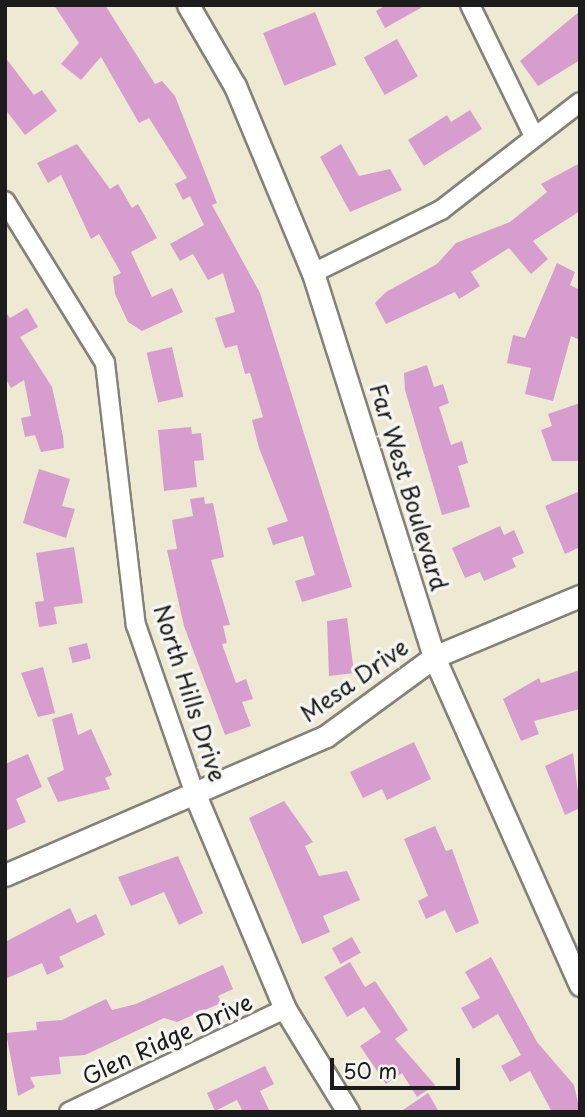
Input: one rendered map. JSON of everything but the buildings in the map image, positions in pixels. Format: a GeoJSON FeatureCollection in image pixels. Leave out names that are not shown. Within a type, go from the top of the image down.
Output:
{"type":"FeatureCollection","features":[{"type":"Feature","properties":{"kind":"street","name":"Far West Boulevard"},"geometry":{"type":"LineString","coordinates":[[188,5],[234,86],[313,272],[434,657],[580,985]]}},
{"type":"Feature","properties":{"kind":"street"},"geometry":{"type":"LineString","coordinates":[[470,5],[534,136]]}},
{"type":"Feature","properties":{"kind":"street"},"geometry":{"type":"LineString","coordinates":[[313,272],[442,210],[580,102]]}},
{"type":"Feature","properties":{"kind":"street","name":"North Hills Drive"},"geometry":{"type":"LineString","coordinates":[[5,201],[105,363],[136,625],[196,797],[285,1009],[348,1112]]}},
{"type":"Feature","properties":{"kind":"street","name":"Mesa Drive"},"geometry":{"type":"LineString","coordinates":[[5,875],[196,797],[326,736],[434,657],[580,596]]}},
{"type":"Feature","properties":{"kind":"street","name":"Glen Ridge Drive"},"geometry":{"type":"LineString","coordinates":[[69,1112],[285,1009]]}}]}
